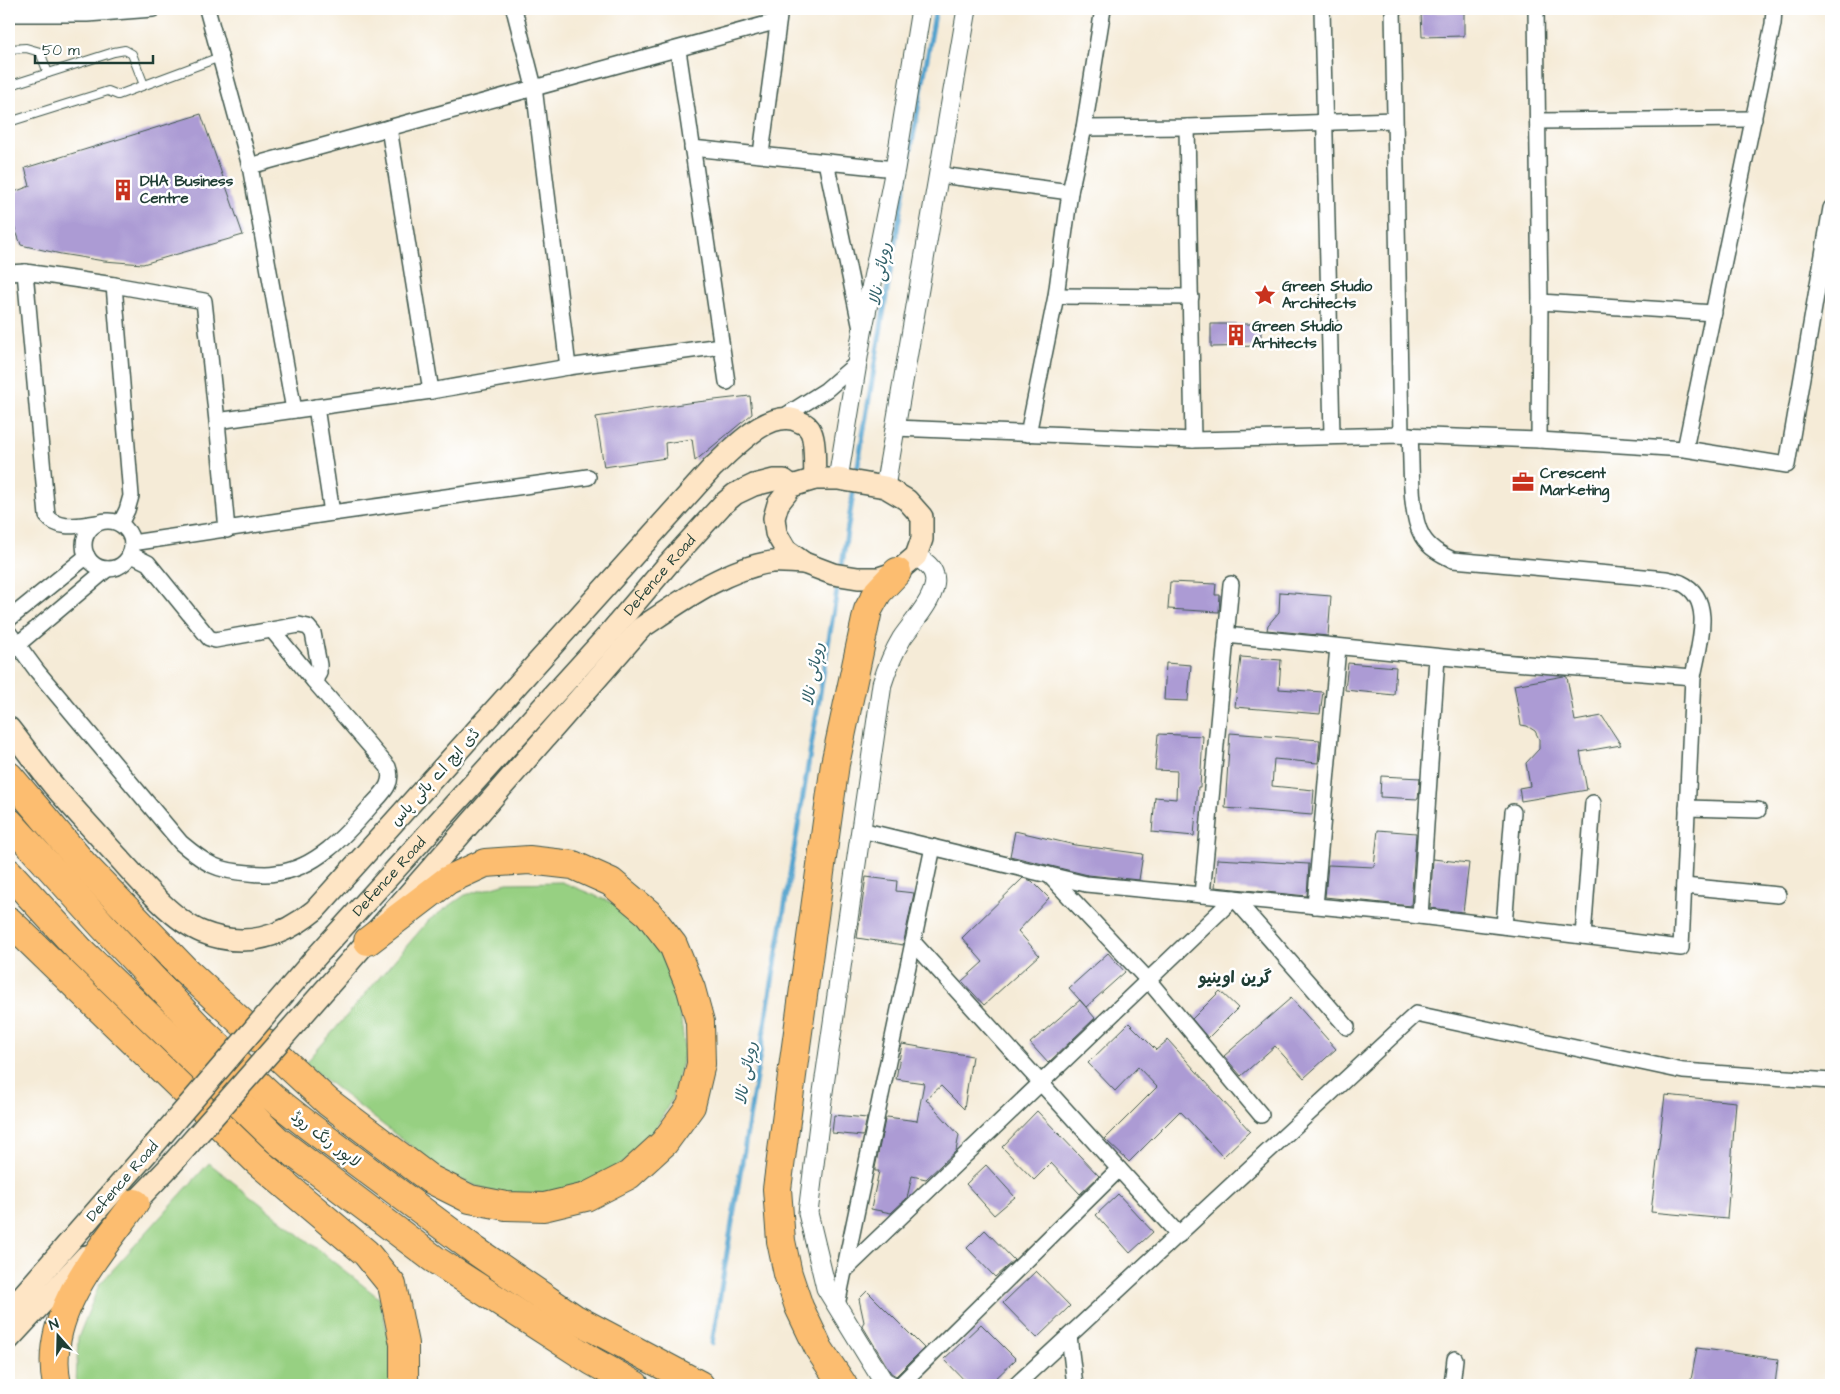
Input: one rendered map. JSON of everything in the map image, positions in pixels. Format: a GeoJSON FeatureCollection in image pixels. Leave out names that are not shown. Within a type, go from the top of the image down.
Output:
{"type":"FeatureCollection","features":[{"type":"Feature","properties":{"kind":"highway"},"geometry":{"type":"LineString","coordinates":[[843,1385],[819,1349],[800,1307],[788,1274],[781,1241],[777,1189],[835,764],[868,610],[878,592],[906,564]]}},
{"type":"Feature","properties":{"kind":"highway"},"geometry":{"type":"LineString","coordinates":[[9,776],[84,865],[185,970],[328,1102],[430,1179],[470,1199],[506,1206],[544,1207],[586,1197],[629,1175],[664,1143],[691,1106],[701,1064],[700,1022],[691,990],[673,944],[648,913],[611,882],[573,865],[529,860],[485,863],[448,880],[368,942]]}},
{"type":"Feature","properties":{"kind":"highway","name":"لاہور رنگ روڈ"},"geometry":{"type":"LineString","coordinates":[[9,822],[103,926],[203,1032],[272,1097],[476,1251],[574,1318],[700,1385]]}},
{"type":"Feature","properties":{"kind":"highway","name":"لاہور رنگ روڈ"},"geometry":{"type":"LineString","coordinates":[[9,873],[79,949],[278,1141],[434,1259],[592,1361],[635,1385]]}},
{"type":"Feature","properties":{"kind":"highway"},"geometry":{"type":"LineString","coordinates":[[9,921],[258,1162],[366,1253],[392,1285],[404,1344],[404,1385]]}},
{"type":"Feature","properties":{"kind":"highway"},"geometry":{"type":"LineString","coordinates":[[57,1385],[54,1375],[57,1330],[75,1290],[96,1256],[135,1203]]}},
{"type":"Feature","properties":{"kind":"main road"},"geometry":{"type":"LineString","coordinates":[[784,417],[807,425],[812,434],[815,478]]}},
{"type":"Feature","properties":{"kind":"main road","name":"ڈی ایچ اے بائی پاس"},"geometry":{"type":"LineString","coordinates":[[9,728],[52,784],[127,867],[170,911],[186,924],[201,932],[240,940],[260,939],[280,933],[299,923],[315,910],[713,467],[750,434],[769,422],[784,417]]}},
{"type":"Feature","properties":{"kind":"main road"},"geometry":{"type":"LineString","coordinates":[[815,478],[838,479],[885,487],[907,500],[922,517],[922,539],[906,564],[879,578],[858,578],[833,574],[804,563],[786,550],[776,533],[774,518],[778,504],[792,486],[815,478]]}},
{"type":"Feature","properties":{"kind":"main road","name":"Defence Road"},"geometry":{"type":"LineString","coordinates":[[9,1311],[315,958],[607,636],[669,563],[722,505],[736,494],[754,485],[774,480],[784,480],[792,486]]}},
{"type":"Feature","properties":{"kind":"main road","name":"Defence Road"},"geometry":{"type":"LineString","coordinates":[[9,1340],[170,1166],[641,628],[700,589],[744,570],[773,562],[804,563]]}},
{"type":"Feature","properties":{"kind":"street"},"geometry":{"type":"LineString","coordinates":[[9,14],[31,12],[87,14],[153,9]]}},
{"type":"Feature","properties":{"kind":"street"},"geometry":{"type":"LineString","coordinates":[[206,9],[250,166],[294,410]]}},
{"type":"Feature","properties":{"kind":"street"},"geometry":{"type":"LineString","coordinates":[[514,9],[534,87],[568,366]]}},
{"type":"Feature","properties":{"kind":"street"},"geometry":{"type":"LineString","coordinates":[[838,479],[856,364],[894,170],[921,9]]}},
{"type":"Feature","properties":{"kind":"street"},"geometry":{"type":"LineString","coordinates":[[885,487],[967,9]]}},
{"type":"Feature","properties":{"kind":"street"},"geometry":{"type":"LineString","coordinates":[[1028,434],[1056,296],[1070,192],[1084,128],[1103,9]]}},
{"type":"Feature","properties":{"kind":"street"},"geometry":{"type":"LineString","coordinates":[[1322,9],[1332,436]]}},
{"type":"Feature","properties":{"kind":"street"},"geometry":{"type":"LineString","coordinates":[[861,830],[1086,884],[1420,916],[1681,948],[1693,676],[1703,613],[1699,601],[1692,591],[1681,582],[1666,579],[1452,560],[1439,554],[1430,546],[1422,537],[1417,524],[1406,435],[1394,120],[1393,9]]}},
{"type":"Feature","properties":{"kind":"street"},"geometry":{"type":"LineString","coordinates":[[1536,9],[1540,302],[1539,440]]}},
{"type":"Feature","properties":{"kind":"street"},"geometry":{"type":"LineString","coordinates":[[1685,449],[1754,119],[1773,24],[1774,9]]}},
{"type":"Feature","properties":{"kind":"street"},"geometry":{"type":"LineString","coordinates":[[250,166],[534,87],[678,50],[779,15],[761,154]]}},
{"type":"Feature","properties":{"kind":"street"},"geometry":{"type":"LineString","coordinates":[[678,50],[727,382]]}},
{"type":"Feature","properties":{"kind":"street"},"geometry":{"type":"LineString","coordinates":[[1538,121],[1754,119]]}},
{"type":"Feature","properties":{"kind":"street"},"geometry":{"type":"LineString","coordinates":[[1084,128],[1188,127],[1394,120]]}},
{"type":"Feature","properties":{"kind":"street"},"geometry":{"type":"LineString","coordinates":[[1188,127],[1192,440]]}},
{"type":"Feature","properties":{"kind":"street"},"geometry":{"type":"LineString","coordinates":[[388,128],[431,391]]}},
{"type":"Feature","properties":{"kind":"street"},"geometry":{"type":"LineString","coordinates":[[692,148],[761,154],[894,170]]}},
{"type":"Feature","properties":{"kind":"street"},"geometry":{"type":"LineString","coordinates":[[826,162],[862,333]]}},
{"type":"Feature","properties":{"kind":"street"},"geometry":{"type":"LineString","coordinates":[[940,175],[1070,192]]}},
{"type":"Feature","properties":{"kind":"street"},"geometry":{"type":"LineString","coordinates":[[895,428],[1192,440],[1406,435],[1539,440],[1685,449],[1787,465],[1831,208]]}},
{"type":"Feature","properties":{"kind":"street"},"geometry":{"type":"LineString","coordinates":[[9,273],[25,272],[204,301],[218,421],[227,530]]}},
{"type":"Feature","properties":{"kind":"street"},"geometry":{"type":"LineString","coordinates":[[25,272],[47,516],[52,523],[63,526],[105,521],[120,524],[128,532],[131,548],[125,562],[117,567],[107,569],[99,567],[86,556],[84,544],[88,532],[97,523]]}},
{"type":"Feature","properties":{"kind":"street"},"geometry":{"type":"LineString","coordinates":[[114,285],[131,496],[120,524]]}},
{"type":"Feature","properties":{"kind":"street"},"geometry":{"type":"LineString","coordinates":[[1056,296],[1191,297]]}},
{"type":"Feature","properties":{"kind":"street"},"geometry":{"type":"LineString","coordinates":[[1540,302],[1714,313]]}},
{"type":"Feature","properties":{"kind":"street"},"geometry":{"type":"LineString","coordinates":[[218,421],[431,391],[568,366],[721,346]]}},
{"type":"Feature","properties":{"kind":"street"},"geometry":{"type":"LineString","coordinates":[[784,417],[826,390],[856,364]]}},
{"type":"Feature","properties":{"kind":"street"},"geometry":{"type":"LineString","coordinates":[[316,407],[332,513]]}},
{"type":"Feature","properties":{"kind":"street"},"geometry":{"type":"LineString","coordinates":[[131,548],[332,513],[588,477]]}},
{"type":"Feature","properties":{"kind":"street"},"geometry":{"type":"LineString","coordinates":[[131,548],[148,563],[209,638],[215,640],[299,625],[308,627],[313,633],[319,665],[319,674],[314,681]]}},
{"type":"Feature","properties":{"kind":"street"},"geometry":{"type":"LineString","coordinates":[[9,619],[86,556]]}},
{"type":"Feature","properties":{"kind":"street"},"geometry":{"type":"LineString","coordinates":[[890,1385],[883,1381],[826,1288],[808,1213],[823,1092],[882,684],[890,661],[902,638],[930,598],[935,584],[934,575],[930,567],[906,564]]}},
{"type":"Feature","properties":{"kind":"street"},"geometry":{"type":"LineString","coordinates":[[107,569],[13,639],[181,843],[212,866],[228,872],[276,874],[310,861],[330,848],[355,824],[390,781],[391,775],[388,766],[272,630]]}},
{"type":"Feature","properties":{"kind":"street"},"geometry":{"type":"LineString","coordinates":[[1202,895],[1231,584]]}},
{"type":"Feature","properties":{"kind":"street"},"geometry":{"type":"LineString","coordinates":[[1226,635],[1437,657],[1693,676]]}},
{"type":"Feature","properties":{"kind":"street"},"geometry":{"type":"LineString","coordinates":[[1315,906],[1338,647]]}},
{"type":"Feature","properties":{"kind":"street"},"geometry":{"type":"LineString","coordinates":[[1420,916],[1437,657]]}},
{"type":"Feature","properties":{"kind":"street"},"geometry":{"type":"LineString","coordinates":[[1583,936],[1593,803]]}},
{"type":"Feature","properties":{"kind":"street"},"geometry":{"type":"LineString","coordinates":[[1687,808],[1758,810]]}},
{"type":"Feature","properties":{"kind":"street"},"geometry":{"type":"LineString","coordinates":[[1504,926],[1513,812]]}},
{"type":"Feature","properties":{"kind":"street"},"geometry":{"type":"LineString","coordinates":[[837,1305],[933,847]]}},
{"type":"Feature","properties":{"kind":"street"},"geometry":{"type":"LineString","coordinates":[[1049,875],[1148,980],[1261,1115]]}},
{"type":"Feature","properties":{"kind":"street"},"geometry":{"type":"LineString","coordinates":[[1684,886],[1778,896]]}},
{"type":"Feature","properties":{"kind":"street"},"geometry":{"type":"LineString","coordinates":[[844,1272],[1234,898]]}},
{"type":"Feature","properties":{"kind":"street"},"geometry":{"type":"LineString","coordinates":[[1234,898],[1346,1027]]}},
{"type":"Feature","properties":{"kind":"street"},"geometry":{"type":"LineString","coordinates":[[913,942],[1179,1235]]}},
{"type":"Feature","properties":{"kind":"street"},"geometry":{"type":"LineString","coordinates":[[1016,1385],[1416,1014],[1683,1071],[1831,1082]]}},
{"type":"Feature","properties":{"kind":"street"},"geometry":{"type":"LineString","coordinates":[[900,1385],[1119,1169]]}},
{"type":"Feature","properties":{"kind":"street"},"geometry":{"type":"LineString","coordinates":[[1069,1336],[1075,1385]]}},
{"type":"Feature","properties":{"kind":"street"},"geometry":{"type":"LineString","coordinates":[[1452,1385],[1456,1359]]}},
{"type":"Feature","properties":{"kind":"lane"},"geometry":{"type":"LineString","coordinates":[[9,49],[26,48],[40,52],[48,73]]}},
{"type":"Feature","properties":{"kind":"lane"},"geometry":{"type":"LineString","coordinates":[[9,77],[11,85],[125,50],[132,54],[144,85]]}},
{"type":"Feature","properties":{"kind":"lane"},"geometry":{"type":"LineString","coordinates":[[9,122],[108,90],[118,95],[220,57]]}},
{"type":"Feature","properties":{"kind":"green space"},"geometry":{"type":"Polygon","coordinates":[[[562,882],[618,905],[659,948],[678,996],[685,1051],[672,1099],[651,1137],[619,1167],[581,1186],[531,1195],[488,1191],[445,1173],[305,1064],[429,920],[465,895],[507,883],[562,882]]]}},
{"type":"Feature","properties":{"kind":"green space"},"geometry":{"type":"Polygon","coordinates":[[[209,1163],[379,1298],[391,1347],[391,1385],[76,1385],[78,1338],[99,1285],[209,1163]]]}},
{"type":"Feature","properties":{"kind":"building"},"geometry":{"type":"Polygon","coordinates":[[[1464,12],[1464,36],[1422,37],[1421,13],[1464,12]]]}},
{"type":"Feature","properties":{"kind":"building","name":"DHA Business Centre"},"geometry":{"type":"Polygon","coordinates":[[[201,114],[243,235],[143,264],[104,261],[21,245],[9,211],[9,194],[30,186],[25,168],[201,114]]]}},
{"type":"Feature","properties":{"kind":"building","name":"Green Studio Arhitects"},"geometry":{"type":"Polygon","coordinates":[[[1211,324],[1261,324],[1261,346],[1211,347],[1211,324]]]}},
{"type":"Feature","properties":{"kind":"building"},"geometry":{"type":"Polygon","coordinates":[[[750,396],[752,414],[695,461],[692,439],[665,443],[666,458],[604,467],[596,417],[750,396]]]}},
{"type":"Feature","properties":{"kind":"building"},"geometry":{"type":"Polygon","coordinates":[[[1170,582],[1216,584],[1215,595],[1220,595],[1219,612],[1168,609],[1170,582]]]}},
{"type":"Feature","properties":{"kind":"building"},"geometry":{"type":"Polygon","coordinates":[[[1280,592],[1331,596],[1328,636],[1267,630],[1268,625],[1279,612],[1280,592]]]}},
{"type":"Feature","properties":{"kind":"building"},"geometry":{"type":"Polygon","coordinates":[[[1241,657],[1281,660],[1279,689],[1323,692],[1320,714],[1235,707],[1241,657]]]}},
{"type":"Feature","properties":{"kind":"building"},"geometry":{"type":"Polygon","coordinates":[[[1166,663],[1191,665],[1188,701],[1164,700],[1166,663]]]}},
{"type":"Feature","properties":{"kind":"building"},"geometry":{"type":"Polygon","coordinates":[[[1348,663],[1396,667],[1394,695],[1345,690],[1348,663]]]}},
{"type":"Feature","properties":{"kind":"building"},"geometry":{"type":"Polygon","coordinates":[[[1567,677],[1575,721],[1602,716],[1621,745],[1580,752],[1587,790],[1521,801],[1519,788],[1530,786],[1526,763],[1539,749],[1539,739],[1535,731],[1521,725],[1514,685],[1567,677]]]}},
{"type":"Feature","properties":{"kind":"building"},"geometry":{"type":"Polygon","coordinates":[[[1230,733],[1320,740],[1318,763],[1274,759],[1272,786],[1314,790],[1312,815],[1225,808],[1230,733]]]}},
{"type":"Feature","properties":{"kind":"building"},"geometry":{"type":"Polygon","coordinates":[[[1158,734],[1203,736],[1200,787],[1198,787],[1194,836],[1152,832],[1155,797],[1176,799],[1177,771],[1155,770],[1158,734]]]}},
{"type":"Feature","properties":{"kind":"building"},"geometry":{"type":"Polygon","coordinates":[[[1381,776],[1420,778],[1418,799],[1380,797],[1381,776]]]}},
{"type":"Feature","properties":{"kind":"building"},"geometry":{"type":"Polygon","coordinates":[[[1378,830],[1416,833],[1411,906],[1325,897],[1328,865],[1374,867],[1378,830]]]}},
{"type":"Feature","properties":{"kind":"building"},"geometry":{"type":"Polygon","coordinates":[[[1015,831],[1075,845],[1143,854],[1139,880],[1088,875],[1010,856],[1015,831]]]}},
{"type":"Feature","properties":{"kind":"building"},"geometry":{"type":"Polygon","coordinates":[[[1217,859],[1309,864],[1307,896],[1215,887],[1217,859]]]}},
{"type":"Feature","properties":{"kind":"building"},"geometry":{"type":"Polygon","coordinates":[[[1433,859],[1469,863],[1463,912],[1430,908],[1433,859]]]}},
{"type":"Feature","properties":{"kind":"building"},"geometry":{"type":"Polygon","coordinates":[[[866,877],[897,881],[896,891],[914,893],[903,945],[857,938],[866,877]]]}},
{"type":"Feature","properties":{"kind":"building"},"geometry":{"type":"Polygon","coordinates":[[[1023,878],[1032,881],[1049,898],[1018,931],[1039,955],[984,1005],[962,981],[983,962],[962,938],[1023,878]]]}},
{"type":"Feature","properties":{"kind":"building"},"geometry":{"type":"Polygon","coordinates":[[[1108,953],[1125,972],[1086,1007],[1069,988],[1108,953]]]}},
{"type":"Feature","properties":{"kind":"building"},"geometry":{"type":"Polygon","coordinates":[[[1220,991],[1238,1008],[1208,1038],[1192,1019],[1220,991]]]}},
{"type":"Feature","properties":{"kind":"building"},"geometry":{"type":"Polygon","coordinates":[[[1291,998],[1336,1049],[1304,1078],[1275,1046],[1241,1076],[1224,1056],[1291,998]]]}},
{"type":"Feature","properties":{"kind":"building"},"geometry":{"type":"Polygon","coordinates":[[[1080,1000],[1095,1018],[1048,1063],[1030,1043],[1080,1000]]]}},
{"type":"Feature","properties":{"kind":"building"},"geometry":{"type":"Polygon","coordinates":[[[1129,1023],[1156,1050],[1168,1040],[1250,1131],[1223,1157],[1180,1111],[1129,1162],[1105,1139],[1157,1087],[1138,1067],[1115,1091],[1088,1063],[1129,1023]]]}},
{"type":"Feature","properties":{"kind":"building"},"geometry":{"type":"Polygon","coordinates":[[[902,1044],[972,1056],[964,1109],[941,1086],[926,1099],[959,1135],[956,1151],[926,1179],[912,1176],[907,1198],[891,1213],[871,1209],[879,1171],[875,1171],[875,1168],[885,1120],[887,1117],[917,1121],[924,1083],[896,1079],[902,1044]]]}},
{"type":"Feature","properties":{"kind":"building"},"geometry":{"type":"Polygon","coordinates":[[[1665,1095],[1736,1102],[1727,1219],[1651,1212],[1665,1095]]]}},
{"type":"Feature","properties":{"kind":"building"},"geometry":{"type":"Polygon","coordinates":[[[1037,1111],[1099,1176],[1080,1194],[1051,1163],[1034,1180],[1002,1147],[1037,1111]]]}},
{"type":"Feature","properties":{"kind":"building"},"geometry":{"type":"Polygon","coordinates":[[[834,1115],[867,1118],[863,1136],[832,1133],[834,1115]]]}},
{"type":"Feature","properties":{"kind":"building"},"geometry":{"type":"Polygon","coordinates":[[[986,1165],[1015,1197],[994,1215],[966,1184],[986,1165]]]}},
{"type":"Feature","properties":{"kind":"building"},"geometry":{"type":"Polygon","coordinates":[[[1118,1194],[1153,1232],[1130,1253],[1096,1215],[1118,1194]]]}},
{"type":"Feature","properties":{"kind":"building"},"geometry":{"type":"Polygon","coordinates":[[[985,1230],[1014,1260],[995,1277],[967,1248],[985,1230]]]}},
{"type":"Feature","properties":{"kind":"building"},"geometry":{"type":"Polygon","coordinates":[[[1036,1271],[1070,1306],[1037,1338],[1003,1303],[1036,1271]]]}},
{"type":"Feature","properties":{"kind":"building"},"geometry":{"type":"Polygon","coordinates":[[[867,1291],[924,1348],[896,1376],[891,1373],[862,1325],[864,1322],[859,1299],[867,1291]]]}},
{"type":"Feature","properties":{"kind":"building"},"geometry":{"type":"Polygon","coordinates":[[[981,1324],[1016,1359],[989,1385],[969,1385],[944,1359],[981,1324]]]}},
{"type":"Feature","properties":{"kind":"building"},"geometry":{"type":"Polygon","coordinates":[[[1697,1348],[1778,1359],[1775,1385],[1690,1385],[1697,1348]]]}},
{"type":"Feature","properties":{"kind":"waterway","name":"روہائی نالا"},"geometry":{"type":"LineString","coordinates":[[911,148],[936,9]]}},
{"type":"Feature","properties":{"kind":"waterway","name":"روہائی نالا"},"geometry":{"type":"LineString","coordinates":[[856,477],[911,147]]}},
{"type":"Feature","properties":{"kind":"waterway","name":"روہائی نالا"},"geometry":{"type":"LineString","coordinates":[[841,571],[854,488]]}},
{"type":"Feature","properties":{"kind":"waterway","name":"روہائی نالا"},"geometry":{"type":"LineString","coordinates":[[712,1343],[839,579]]}},
{"type":"Feature","properties":{"kind":"place","name":"DHA Business Centre"},"geometry":{"type":"Point","coordinates":[123,190]}},
{"type":"Feature","properties":{"kind":"place","name":"Green Studio Architects"},"geometry":{"type":"Point","coordinates":[1265,295]}},
{"type":"Feature","properties":{"kind":"place","name":"Green Studio Arhitects"},"geometry":{"type":"Point","coordinates":[1236,335]}},
{"type":"Feature","properties":{"kind":"place","name":"Crescent Marketing"},"geometry":{"type":"Point","coordinates":[1523,482]}},
{"type":"Feature","properties":{"kind":"district","name":"گرین اوینیو"},"geometry":{"type":"Point","coordinates":[1235,977]}}]}
